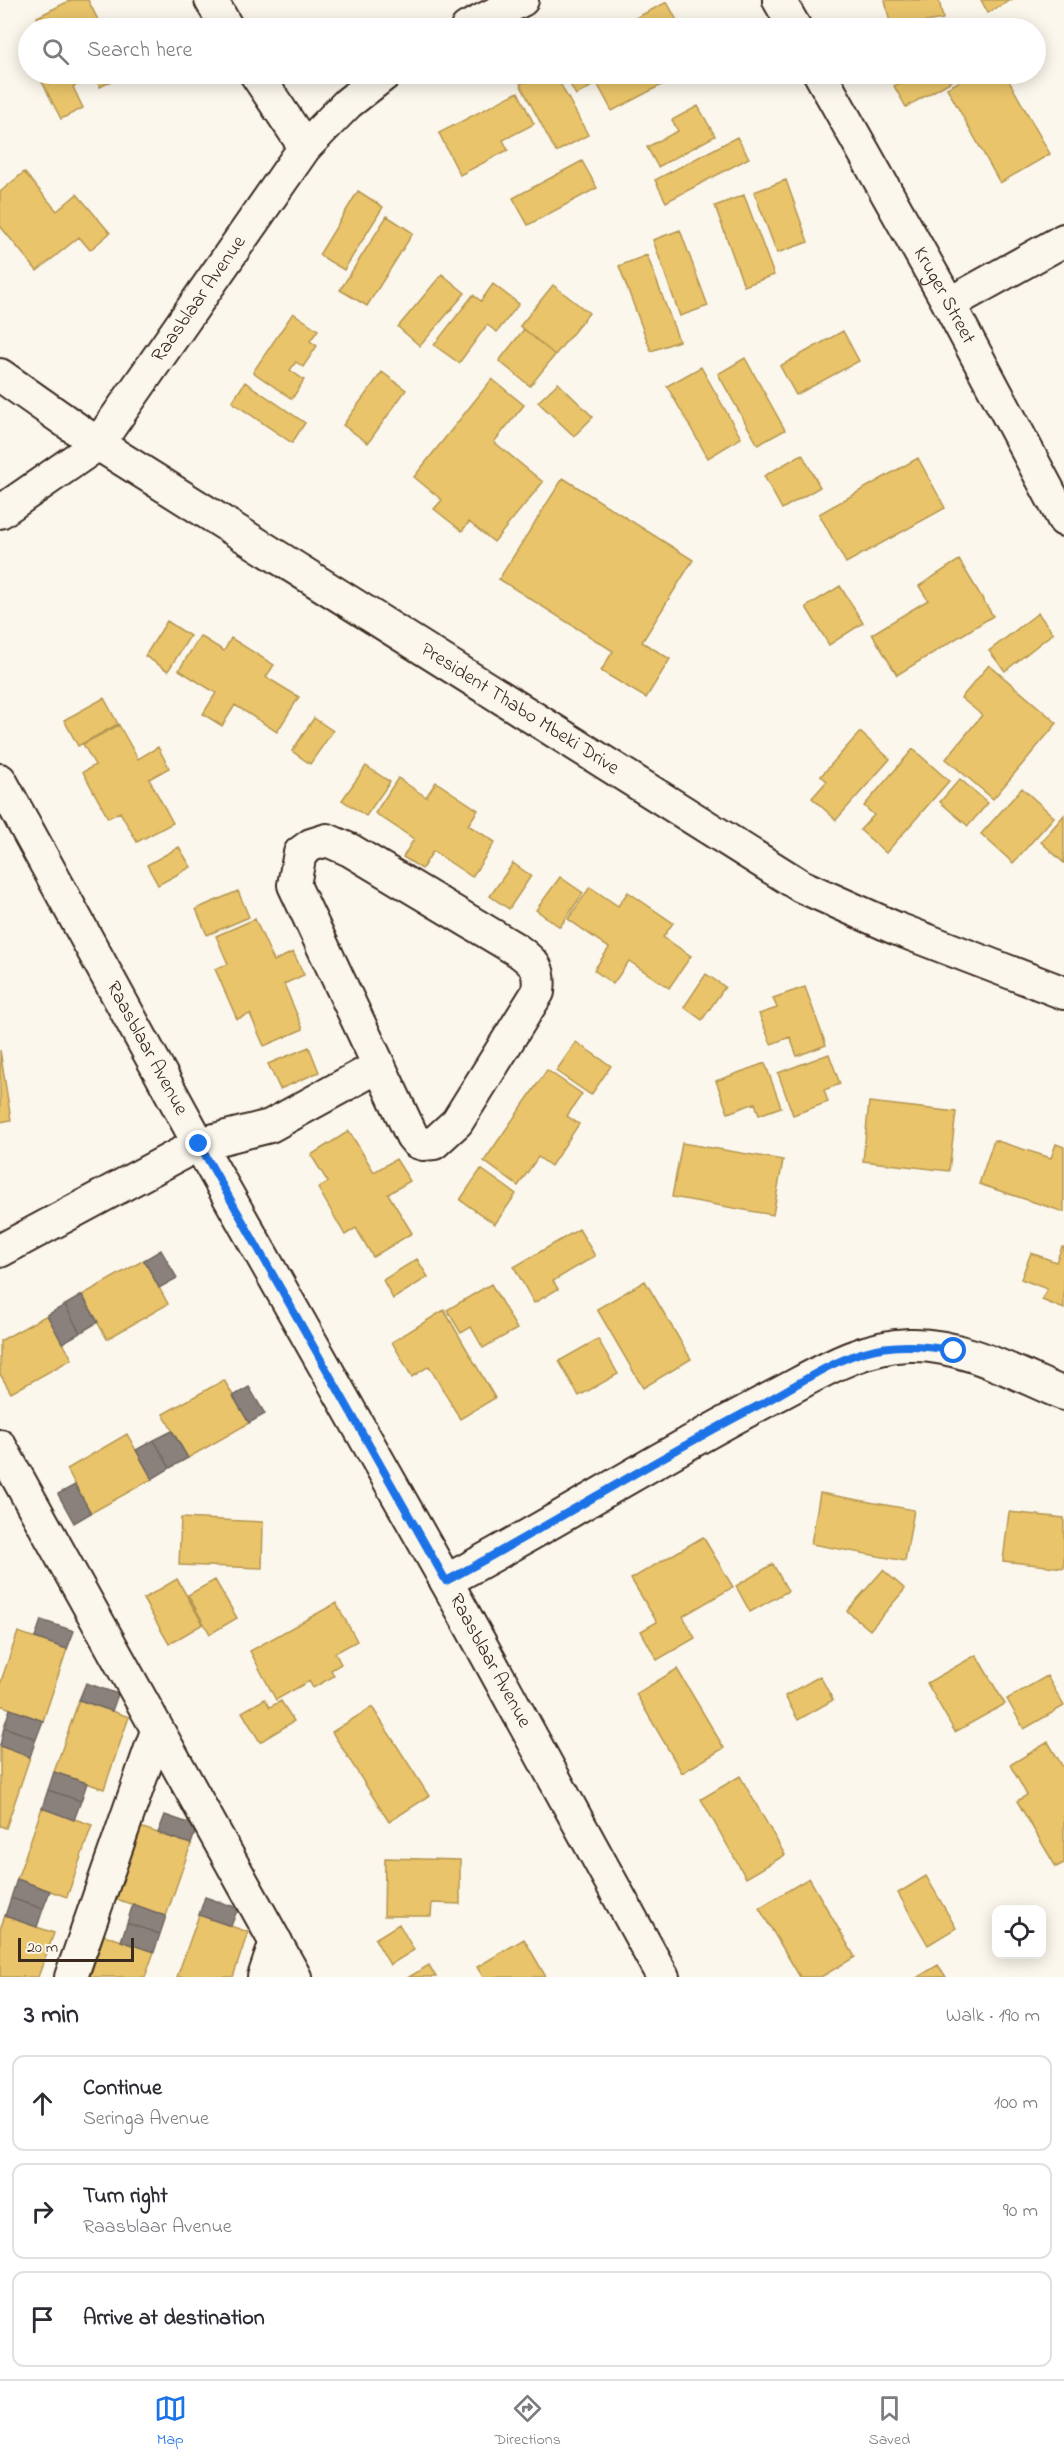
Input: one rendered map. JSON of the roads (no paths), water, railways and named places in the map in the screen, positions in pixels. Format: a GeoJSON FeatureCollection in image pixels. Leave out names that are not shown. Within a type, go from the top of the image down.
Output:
{"type":"FeatureCollection","features":[{"type":"Feature","properties":{"kind":"street"},"geometry":{"type":"LineString","coordinates":[[211,0],[221,18]]}},
{"type":"Feature","properties":{"kind":"street"},"geometry":{"type":"LineString","coordinates":[[487,18],[522,0]]}},
{"type":"Feature","properties":{"kind":"street"},"geometry":{"type":"LineString","coordinates":[[779,0],[789,18]]}},
{"type":"Feature","properties":{"kind":"street"},"geometry":{"type":"LineString","coordinates":[[263,84],[305,147]]}},
{"type":"Feature","properties":{"kind":"street","name":"Raasblaar Avenue"},"geometry":{"type":"LineString","coordinates":[[0,512],[98,444],[305,147],[348,103],[372,84]]}},
{"type":"Feature","properties":{"kind":"street","name":"Kruger Street"},"geometry":{"type":"LineString","coordinates":[[826,84],[949,304],[1064,520]]}},
{"type":"Feature","properties":{"kind":"street"},"geometry":{"type":"LineString","coordinates":[[949,304],[1064,240]]}},
{"type":"Feature","properties":{"kind":"street","name":"President Thabo Mbeki Drive"},"geometry":{"type":"LineString","coordinates":[[0,375],[98,444],[801,886],[906,933],[1064,993]]}},
{"type":"Feature","properties":{"kind":"street","name":"Raasblaar Avenue"},"geometry":{"type":"LineString","coordinates":[[0,780],[199,1144],[446,1581],[663,1977]]}},
{"type":"Feature","properties":{"kind":"street"},"geometry":{"type":"LineString","coordinates":[[327,840],[350,850],[517,950],[536,965],[539,979],[538,992],[457,1122],[434,1143],[423,1144],[417,1142],[412,1136],[379,1066],[294,885],[300,853],[311,845],[327,840]]}},
{"type":"Feature","properties":{"kind":"street"},"geometry":{"type":"LineString","coordinates":[[0,1251],[199,1144],[270,1125],[379,1066]]}},
{"type":"Feature","properties":{"kind":"street"},"geometry":{"type":"LineString","coordinates":[[446,1581],[735,1417],[863,1352],[911,1345],[954,1351],[1064,1394]]}},
{"type":"Feature","properties":{"kind":"street"},"geometry":{"type":"LineString","coordinates":[[0,1446],[295,1977]]}},
{"type":"Feature","properties":{"kind":"street"},"geometry":{"type":"LineString","coordinates":[[71,1977],[157,1731]]}},
{"type":"Feature","properties":{"kind":"street"},"geometry":{"type":"LineString","coordinates":[[264,1977],[276,1942]]}}]}
